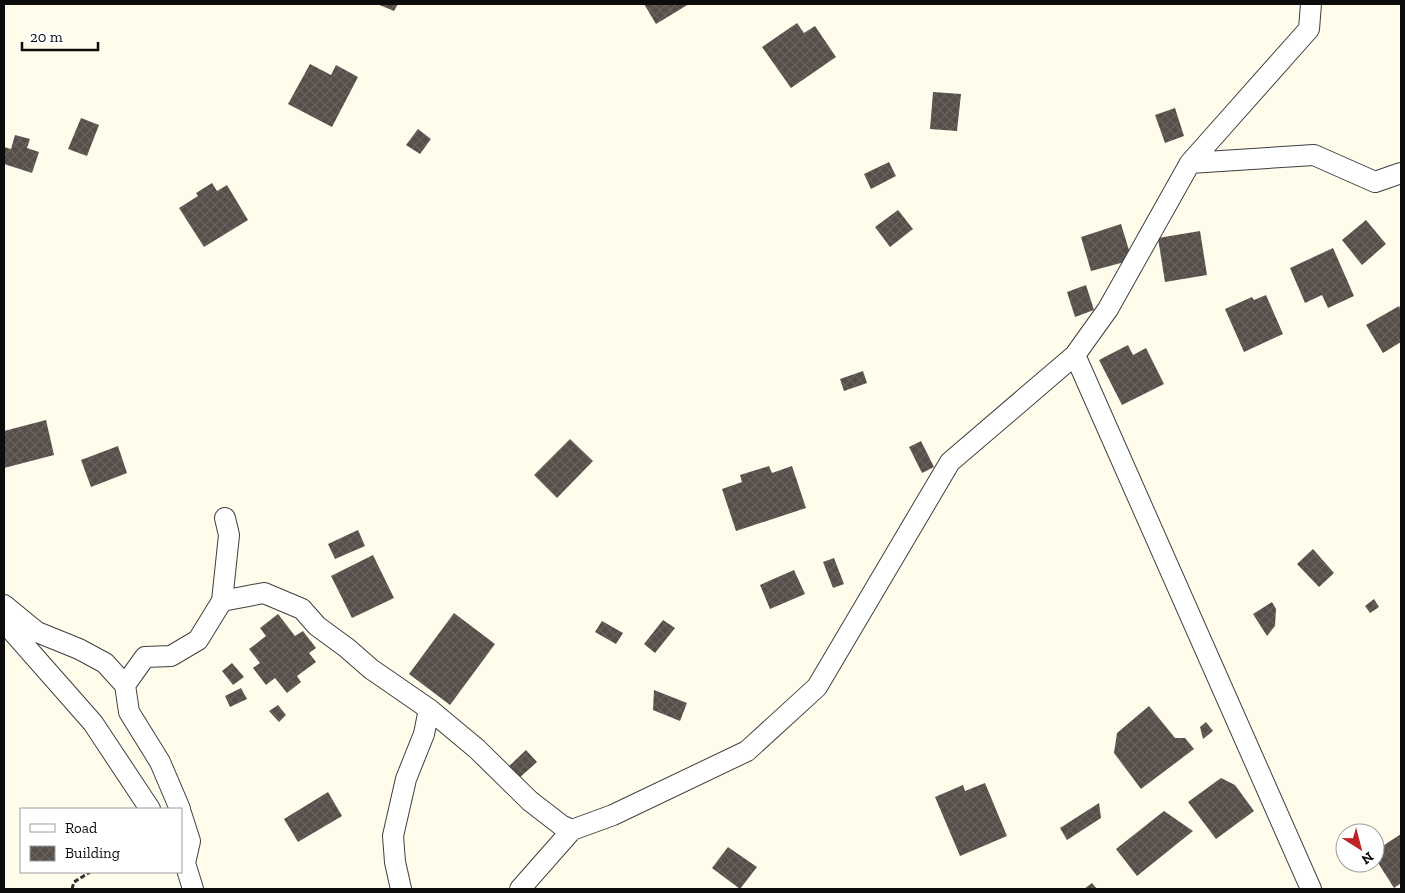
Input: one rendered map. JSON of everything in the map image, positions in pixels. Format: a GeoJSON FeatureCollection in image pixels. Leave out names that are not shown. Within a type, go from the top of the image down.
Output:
{"type":"FeatureCollection","features":[{"type":"Feature","properties":{"kind":"street"},"geometry":{"type":"LineString","coordinates":[[520,889],[572,830],[613,815],[747,751],[817,687],[950,462],[1075,355],[1108,309],[1190,163],[1309,29],[1310,4]]}},
{"type":"Feature","properties":{"kind":"street"},"geometry":{"type":"LineString","coordinates":[[1190,163],[1314,155],[1375,182],[1401,173]]}},
{"type":"Feature","properties":{"kind":"street"},"geometry":{"type":"LineString","coordinates":[[1075,355],[1310,889]]}},
{"type":"Feature","properties":{"kind":"street"},"geometry":{"type":"LineString","coordinates":[[125,685],[145,657],[171,656],[198,640],[222,600],[229,535],[225,518]]}},
{"type":"Feature","properties":{"kind":"street"},"geometry":{"type":"LineString","coordinates":[[222,600],[264,593],[302,609],[317,626],[371,669],[429,709],[477,749],[530,800],[561,824],[572,830]]}},
{"type":"Feature","properties":{"kind":"street"},"geometry":{"type":"LineString","coordinates":[[4,605],[37,632],[79,649],[105,663],[125,685],[128,712],[160,762],[180,808]]}},
{"type":"Feature","properties":{"kind":"street"},"geometry":{"type":"LineString","coordinates":[[4,622],[93,723],[149,808]]}},
{"type":"Feature","properties":{"kind":"street"},"geometry":{"type":"LineString","coordinates":[[402,889],[395,862],[394,836],[406,780],[424,734],[429,709]]}},
{"type":"Feature","properties":{"kind":"street"},"geometry":{"type":"LineString","coordinates":[[182,816],[190,842],[183,860],[193,889]]}},
{"type":"Feature","properties":{"kind":"path"},"geometry":{"type":"LineString","coordinates":[[72,889],[74,882],[88,873]]}},
{"type":"Feature","properties":{"kind":"building"},"geometry":{"type":"Polygon","coordinates":[[[377,4],[398,4],[394,11],[377,4]]]}},
{"type":"Feature","properties":{"kind":"building"},"geometry":{"type":"Polygon","coordinates":[[[644,4],[689,4],[656,24],[644,4]]]}},
{"type":"Feature","properties":{"kind":"building"},"geometry":{"type":"Polygon","coordinates":[[[797,23],[804,33],[815,26],[836,57],[791,88],[762,47],[797,23]]]}},
{"type":"Feature","properties":{"kind":"building"},"geometry":{"type":"Polygon","coordinates":[[[310,64],[331,75],[336,65],[358,77],[332,127],[288,104],[310,64]]]}},
{"type":"Feature","properties":{"kind":"building"},"geometry":{"type":"Polygon","coordinates":[[[933,92],[961,94],[957,131],[930,129],[933,92]]]}},
{"type":"Feature","properties":{"kind":"building"},"geometry":{"type":"Polygon","coordinates":[[[1175,108],[1184,136],[1165,143],[1155,115],[1175,108]]]}},
{"type":"Feature","properties":{"kind":"building"},"geometry":{"type":"Polygon","coordinates":[[[81,118],[99,125],[87,156],[68,149],[81,118]]]}},
{"type":"Feature","properties":{"kind":"building"},"geometry":{"type":"Polygon","coordinates":[[[418,129],[431,139],[420,154],[406,145],[418,129]]]}},
{"type":"Feature","properties":{"kind":"building"},"geometry":{"type":"Polygon","coordinates":[[[15,135],[30,139],[27,148],[39,152],[32,173],[4,164],[4,147],[11,149],[15,135]]]}},
{"type":"Feature","properties":{"kind":"building"},"geometry":{"type":"Polygon","coordinates":[[[889,162],[896,176],[871,189],[864,174],[889,162]]]}},
{"type":"Feature","properties":{"kind":"building"},"geometry":{"type":"Polygon","coordinates":[[[212,183],[217,191],[227,185],[248,220],[204,247],[179,208],[198,196],[196,193],[212,183]]]}},
{"type":"Feature","properties":{"kind":"building"},"geometry":{"type":"Polygon","coordinates":[[[898,210],[913,229],[890,247],[875,227],[898,210]]]}},
{"type":"Feature","properties":{"kind":"building"},"geometry":{"type":"Polygon","coordinates":[[[1366,220],[1386,244],[1362,265],[1342,240],[1366,220]]]}},
{"type":"Feature","properties":{"kind":"building"},"geometry":{"type":"Polygon","coordinates":[[[1121,224],[1132,260],[1091,271],[1081,237],[1121,224]]]}},
{"type":"Feature","properties":{"kind":"building"},"geometry":{"type":"Polygon","coordinates":[[[1200,231],[1207,275],[1165,282],[1158,238],[1200,231]]]}},
{"type":"Feature","properties":{"kind":"building"},"geometry":{"type":"Polygon","coordinates":[[[1333,248],[1354,296],[1328,308],[1322,295],[1305,303],[1290,268],[1333,248]]]}},
{"type":"Feature","properties":{"kind":"building"},"geometry":{"type":"Polygon","coordinates":[[[1086,285],[1094,310],[1075,317],[1067,292],[1086,285]]]}},
{"type":"Feature","properties":{"kind":"building"},"geometry":{"type":"Polygon","coordinates":[[[1266,295],[1283,334],[1244,352],[1225,309],[1252,297],[1254,300],[1266,295]]]}},
{"type":"Feature","properties":{"kind":"building"},"geometry":{"type":"Polygon","coordinates":[[[1399,306],[1401,311],[1401,342],[1383,353],[1366,325],[1399,306]]]}},
{"type":"Feature","properties":{"kind":"building"},"geometry":{"type":"Polygon","coordinates":[[[1128,345],[1133,355],[1146,348],[1164,384],[1122,405],[1099,360],[1128,345]]]}},
{"type":"Feature","properties":{"kind":"building"},"geometry":{"type":"Polygon","coordinates":[[[863,371],[867,383],[844,391],[840,379],[863,371]]]}},
{"type":"Feature","properties":{"kind":"building"},"geometry":{"type":"Polygon","coordinates":[[[46,420],[54,455],[4,468],[4,431],[46,420]]]}},
{"type":"Feature","properties":{"kind":"building"},"geometry":{"type":"Polygon","coordinates":[[[570,439],[593,461],[557,498],[534,475],[570,439]]]}},
{"type":"Feature","properties":{"kind":"building"},"geometry":{"type":"Polygon","coordinates":[[[921,441],[934,467],[922,473],[909,447],[921,441]]]}},
{"type":"Feature","properties":{"kind":"building"},"geometry":{"type":"Polygon","coordinates":[[[118,446],[127,473],[91,487],[81,460],[118,446]]]}},
{"type":"Feature","properties":{"kind":"building"},"geometry":{"type":"Polygon","coordinates":[[[769,466],[772,473],[792,466],[806,508],[736,531],[722,489],[742,482],[740,475],[769,466]]]}},
{"type":"Feature","properties":{"kind":"building"},"geometry":{"type":"Polygon","coordinates":[[[358,530],[365,546],[335,559],[328,544],[358,530]]]}},
{"type":"Feature","properties":{"kind":"building"},"geometry":{"type":"Polygon","coordinates":[[[1313,549],[1334,573],[1319,587],[1297,564],[1313,549]]]}},
{"type":"Feature","properties":{"kind":"building"},"geometry":{"type":"Polygon","coordinates":[[[373,555],[394,598],[352,618],[331,576],[373,555]]]}},
{"type":"Feature","properties":{"kind":"building"},"geometry":{"type":"Polygon","coordinates":[[[834,558],[844,584],[833,588],[823,562],[834,558]]]}},
{"type":"Feature","properties":{"kind":"building"},"geometry":{"type":"Polygon","coordinates":[[[794,570],[805,594],[770,609],[760,585],[794,570]]]}},
{"type":"Feature","properties":{"kind":"building"},"geometry":{"type":"Polygon","coordinates":[[[1374,599],[1379,607],[1370,613],[1365,606],[1374,599]]]}},
{"type":"Feature","properties":{"kind":"building"},"geometry":{"type":"Polygon","coordinates":[[[1272,602],[1276,609],[1275,626],[1267,636],[1253,614],[1272,602]]]}},
{"type":"Feature","properties":{"kind":"building"},"geometry":{"type":"Polygon","coordinates":[[[454,613],[495,644],[450,705],[409,674],[454,613]]]}},
{"type":"Feature","properties":{"kind":"building"},"geometry":{"type":"Polygon","coordinates":[[[278,614],[295,636],[303,631],[316,648],[309,653],[316,662],[297,676],[301,682],[287,693],[275,678],[266,685],[253,668],[260,663],[249,649],[266,636],[260,628],[278,614]]]}},
{"type":"Feature","properties":{"kind":"building"},"geometry":{"type":"Polygon","coordinates":[[[663,620],[675,628],[655,653],[644,644],[663,620]]]}},
{"type":"Feature","properties":{"kind":"building"},"geometry":{"type":"Polygon","coordinates":[[[602,621],[623,633],[616,644],[595,632],[602,621]]]}},
{"type":"Feature","properties":{"kind":"building"},"geometry":{"type":"Polygon","coordinates":[[[232,663],[244,677],[233,685],[222,671],[232,663]]]}},
{"type":"Feature","properties":{"kind":"building"},"geometry":{"type":"Polygon","coordinates":[[[241,688],[247,699],[230,707],[225,696],[241,688]]]}},
{"type":"Feature","properties":{"kind":"building"},"geometry":{"type":"Polygon","coordinates":[[[654,690],[687,703],[680,721],[653,710],[654,690]]]}},
{"type":"Feature","properties":{"kind":"building"},"geometry":{"type":"Polygon","coordinates":[[[278,705],[286,715],[279,722],[269,711],[278,705]]]}},
{"type":"Feature","properties":{"kind":"building"},"geometry":{"type":"Polygon","coordinates":[[[1149,706],[1175,738],[1185,738],[1194,749],[1141,789],[1114,753],[1117,733],[1149,706]]]}},
{"type":"Feature","properties":{"kind":"building"},"geometry":{"type":"Polygon","coordinates":[[[1206,722],[1213,731],[1203,739],[1200,727],[1206,722]]]}},
{"type":"Feature","properties":{"kind":"building"},"geometry":{"type":"Polygon","coordinates":[[[526,750],[537,762],[518,779],[507,768],[526,750]]]}},
{"type":"Feature","properties":{"kind":"building"},"geometry":{"type":"Polygon","coordinates":[[[1221,778],[1235,785],[1254,811],[1216,839],[1188,802],[1221,778]]]}},
{"type":"Feature","properties":{"kind":"building"},"geometry":{"type":"Polygon","coordinates":[[[985,783],[1007,836],[960,856],[935,797],[963,785],[965,791],[985,783]]]}},
{"type":"Feature","properties":{"kind":"building"},"geometry":{"type":"Polygon","coordinates":[[[328,792],[342,816],[298,842],[284,819],[328,792]]]}},
{"type":"Feature","properties":{"kind":"building"},"geometry":{"type":"Polygon","coordinates":[[[1099,803],[1101,818],[1067,840],[1060,828],[1099,803]]]}},
{"type":"Feature","properties":{"kind":"building"},"geometry":{"type":"Polygon","coordinates":[[[1164,811],[1193,831],[1137,876],[1116,849],[1164,811]]]}},
{"type":"Feature","properties":{"kind":"building"},"geometry":{"type":"Polygon","coordinates":[[[1401,834],[1401,883],[1394,888],[1384,873],[1385,844],[1401,834]]]}},
{"type":"Feature","properties":{"kind":"building"},"geometry":{"type":"Polygon","coordinates":[[[728,847],[757,867],[740,889],[712,868],[728,847]]]}},
{"type":"Feature","properties":{"kind":"building"},"geometry":{"type":"Polygon","coordinates":[[[1092,883],[1097,889],[1084,889],[1092,883]]]}}]}
